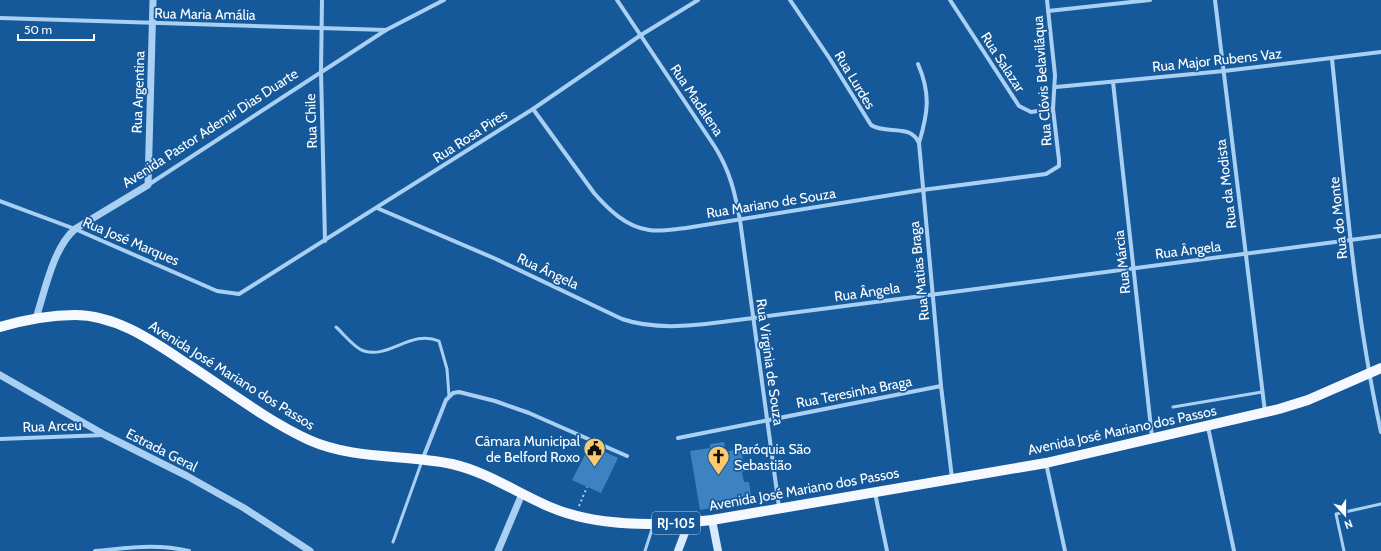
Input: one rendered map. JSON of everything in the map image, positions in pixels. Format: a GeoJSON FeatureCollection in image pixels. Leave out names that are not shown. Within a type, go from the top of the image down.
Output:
{"type":"FeatureCollection","features":[{"type":"Feature","properties":{"kind":"main road","name":"Avenida José Mariano dos Passos"},"geometry":{"type":"LineString","coordinates":[[0,327],[36,318],[77,314],[108,320],[157,344],[255,409],[310,440],[349,452],[439,462],[467,469],[496,480],[552,508],[583,517],[612,521],[654,523],[712,520],[1046,462],[1208,426],[1308,400],[1381,368]]}},
{"type":"Feature","properties":{"kind":"main road"},"geometry":{"type":"LineString","coordinates":[[712,520],[718,551]]}},
{"type":"Feature","properties":{"kind":"main road"},"geometry":{"type":"LineString","coordinates":[[678,551],[689,522]]}},
{"type":"Feature","properties":{"kind":"street","name":"Rua Argentina"},"geometry":{"type":"LineString","coordinates":[[148,185],[153,0]]}},
{"type":"Feature","properties":{"kind":"street","name":"Rua Chile"},"geometry":{"type":"LineString","coordinates":[[322,0],[321,71],[325,241]]}},
{"type":"Feature","properties":{"kind":"street","name":"Avenida Pastor Ademir Dias Duarte"},"geometry":{"type":"LineString","coordinates":[[36,318],[59,249],[63,241],[75,229],[148,185],[386,30],[444,0]]}},
{"type":"Feature","properties":{"kind":"street","name":"Rua Madalena"},"geometry":{"type":"LineString","coordinates":[[617,0],[723,160],[734,184],[740,220]]}},
{"type":"Feature","properties":{"kind":"street","name":"Rua Rosa Pires"},"geometry":{"type":"LineString","coordinates":[[252,287],[533,109],[641,35],[698,0]]}},
{"type":"Feature","properties":{"kind":"street","name":"Rua Lurdes"},"geometry":{"type":"LineString","coordinates":[[790,0],[830,59],[870,125],[876,128],[904,130],[912,133],[919,143]]}},
{"type":"Feature","properties":{"kind":"street","name":"Rua Salazar"},"geometry":{"type":"LineString","coordinates":[[950,0],[1019,106],[1031,112],[1053,109]]}},
{"type":"Feature","properties":{"kind":"street","name":"Rua Clóvis Belaviláqua"},"geometry":{"type":"LineString","coordinates":[[1047,0],[1056,87],[1053,109],[1059,160]]}},
{"type":"Feature","properties":{"kind":"street"},"geometry":{"type":"LineString","coordinates":[[1048,11],[1150,0]]}},
{"type":"Feature","properties":{"kind":"street","name":"Rua da Modista"},"geometry":{"type":"LineString","coordinates":[[1215,0],[1265,412]]}},
{"type":"Feature","properties":{"kind":"street","name":"Rua Maria Amália"},"geometry":{"type":"LineString","coordinates":[[0,18],[153,24],[322,27],[386,30]]}},
{"type":"Feature","properties":{"kind":"street","name":"Rua Major Rubens Vaz"},"geometry":{"type":"LineString","coordinates":[[1056,87],[1224,71],[1381,52]]}},
{"type":"Feature","properties":{"kind":"street","name":"Rua do Monte"},"geometry":{"type":"LineString","coordinates":[[1332,59],[1351,239],[1368,374],[1381,432]]}},
{"type":"Feature","properties":{"kind":"street","name":"Rua Matias Braga"},"geometry":{"type":"LineString","coordinates":[[918,64],[926,86],[927,96],[925,122],[919,143],[922,190],[941,386],[952,478]]}},
{"type":"Feature","properties":{"kind":"street","name":"Rua Márcia"},"geometry":{"type":"LineString","coordinates":[[1113,82],[1152,439]]}},
{"type":"Feature","properties":{"kind":"street","name":"Rua Mariano de Souza"},"geometry":{"type":"LineString","coordinates":[[533,109],[594,193],[621,218],[636,226],[650,230],[686,228],[922,190],[1046,174],[1058,166],[1059,160]]}},
{"type":"Feature","properties":{"kind":"street","name":"Rua José Marques"},"geometry":{"type":"LineString","coordinates":[[0,201],[75,229],[217,291],[236,294],[252,287]]}},
{"type":"Feature","properties":{"kind":"street","name":"Rua Ângela"},"geometry":{"type":"LineString","coordinates":[[377,208],[496,259],[629,322],[660,325],[688,325],[753,318],[1381,236]]}},
{"type":"Feature","properties":{"kind":"street","name":"Rua Virgínia de Souza"},"geometry":{"type":"LineString","coordinates":[[740,220],[779,508]]}},
{"type":"Feature","properties":{"kind":"street","name":"Estrada Geral"},"geometry":{"type":"LineString","coordinates":[[0,375],[104,435],[187,476],[244,508],[310,551]]}},
{"type":"Feature","properties":{"kind":"street","name":"Rua Teresinha Braga"},"geometry":{"type":"LineString","coordinates":[[678,438],[941,386]]}},
{"type":"Feature","properties":{"kind":"street"},"geometry":{"type":"LineString","coordinates":[[422,460],[444,404],[449,396],[453,393],[459,392],[495,400],[529,413],[627,456]]}},
{"type":"Feature","properties":{"kind":"street"},"geometry":{"type":"LineString","coordinates":[[1208,426],[1234,551]]}},
{"type":"Feature","properties":{"kind":"street","name":"Rua Arceu"},"geometry":{"type":"LineString","coordinates":[[0,439],[104,435]]}},
{"type":"Feature","properties":{"kind":"street"},"geometry":{"type":"LineString","coordinates":[[1046,462],[1065,551]]}},
{"type":"Feature","properties":{"kind":"street"},"geometry":{"type":"LineString","coordinates":[[875,491],[887,551]]}},
{"type":"Feature","properties":{"kind":"street"},"geometry":{"type":"LineString","coordinates":[[498,551],[522,494]]}},
{"type":"Feature","properties":{"kind":"street"},"geometry":{"type":"LineString","coordinates":[[95,551],[149,545],[174,547],[189,551]]}},
{"type":"Feature","properties":{"kind":"lane"},"geometry":{"type":"LineString","coordinates":[[336,327],[364,351],[377,352],[416,339],[430,337],[439,341],[447,369],[449,396]]}},
{"type":"Feature","properties":{"kind":"lane"},"geometry":{"type":"LineString","coordinates":[[1173,407],[1262,392]]}},
{"type":"Feature","properties":{"kind":"lane"},"geometry":{"type":"LineString","coordinates":[[393,542],[422,460]]}},
{"type":"Feature","properties":{"kind":"lane"},"geometry":{"type":"LineString","coordinates":[[1344,551],[1336,514],[1381,504]]}},
{"type":"Feature","properties":{"kind":"lane"},"geometry":{"type":"LineString","coordinates":[[645,551],[654,523]]}},
{"type":"Feature","properties":{"kind":"path"},"geometry":{"type":"LineString","coordinates":[[578,507],[586,486]]}},
{"type":"Feature","properties":{"kind":"building","name":"Paróquia São Sebastião"},"geometry":{"type":"Polygon","coordinates":[[[724,442],[725,447],[721,448],[722,452],[741,449],[745,471],[742,472],[744,482],[749,482],[752,501],[700,510],[690,451],[710,448],[710,444],[724,442]]]}},
{"type":"Feature","properties":{"kind":"building","name":"Câmara Municipal de Belford Roxo"},"geometry":{"type":"Polygon","coordinates":[[[590,445],[618,458],[601,493],[572,480],[590,445]]]}},
{"type":"Feature","properties":{"kind":"place","name":"Câmara Municipal de Belford Roxo"},"geometry":{"type":"Point","coordinates":[595,468]}},
{"type":"Feature","properties":{"kind":"place","name":"Paróquia São Sebastião"},"geometry":{"type":"Point","coordinates":[718,476]}}]}
